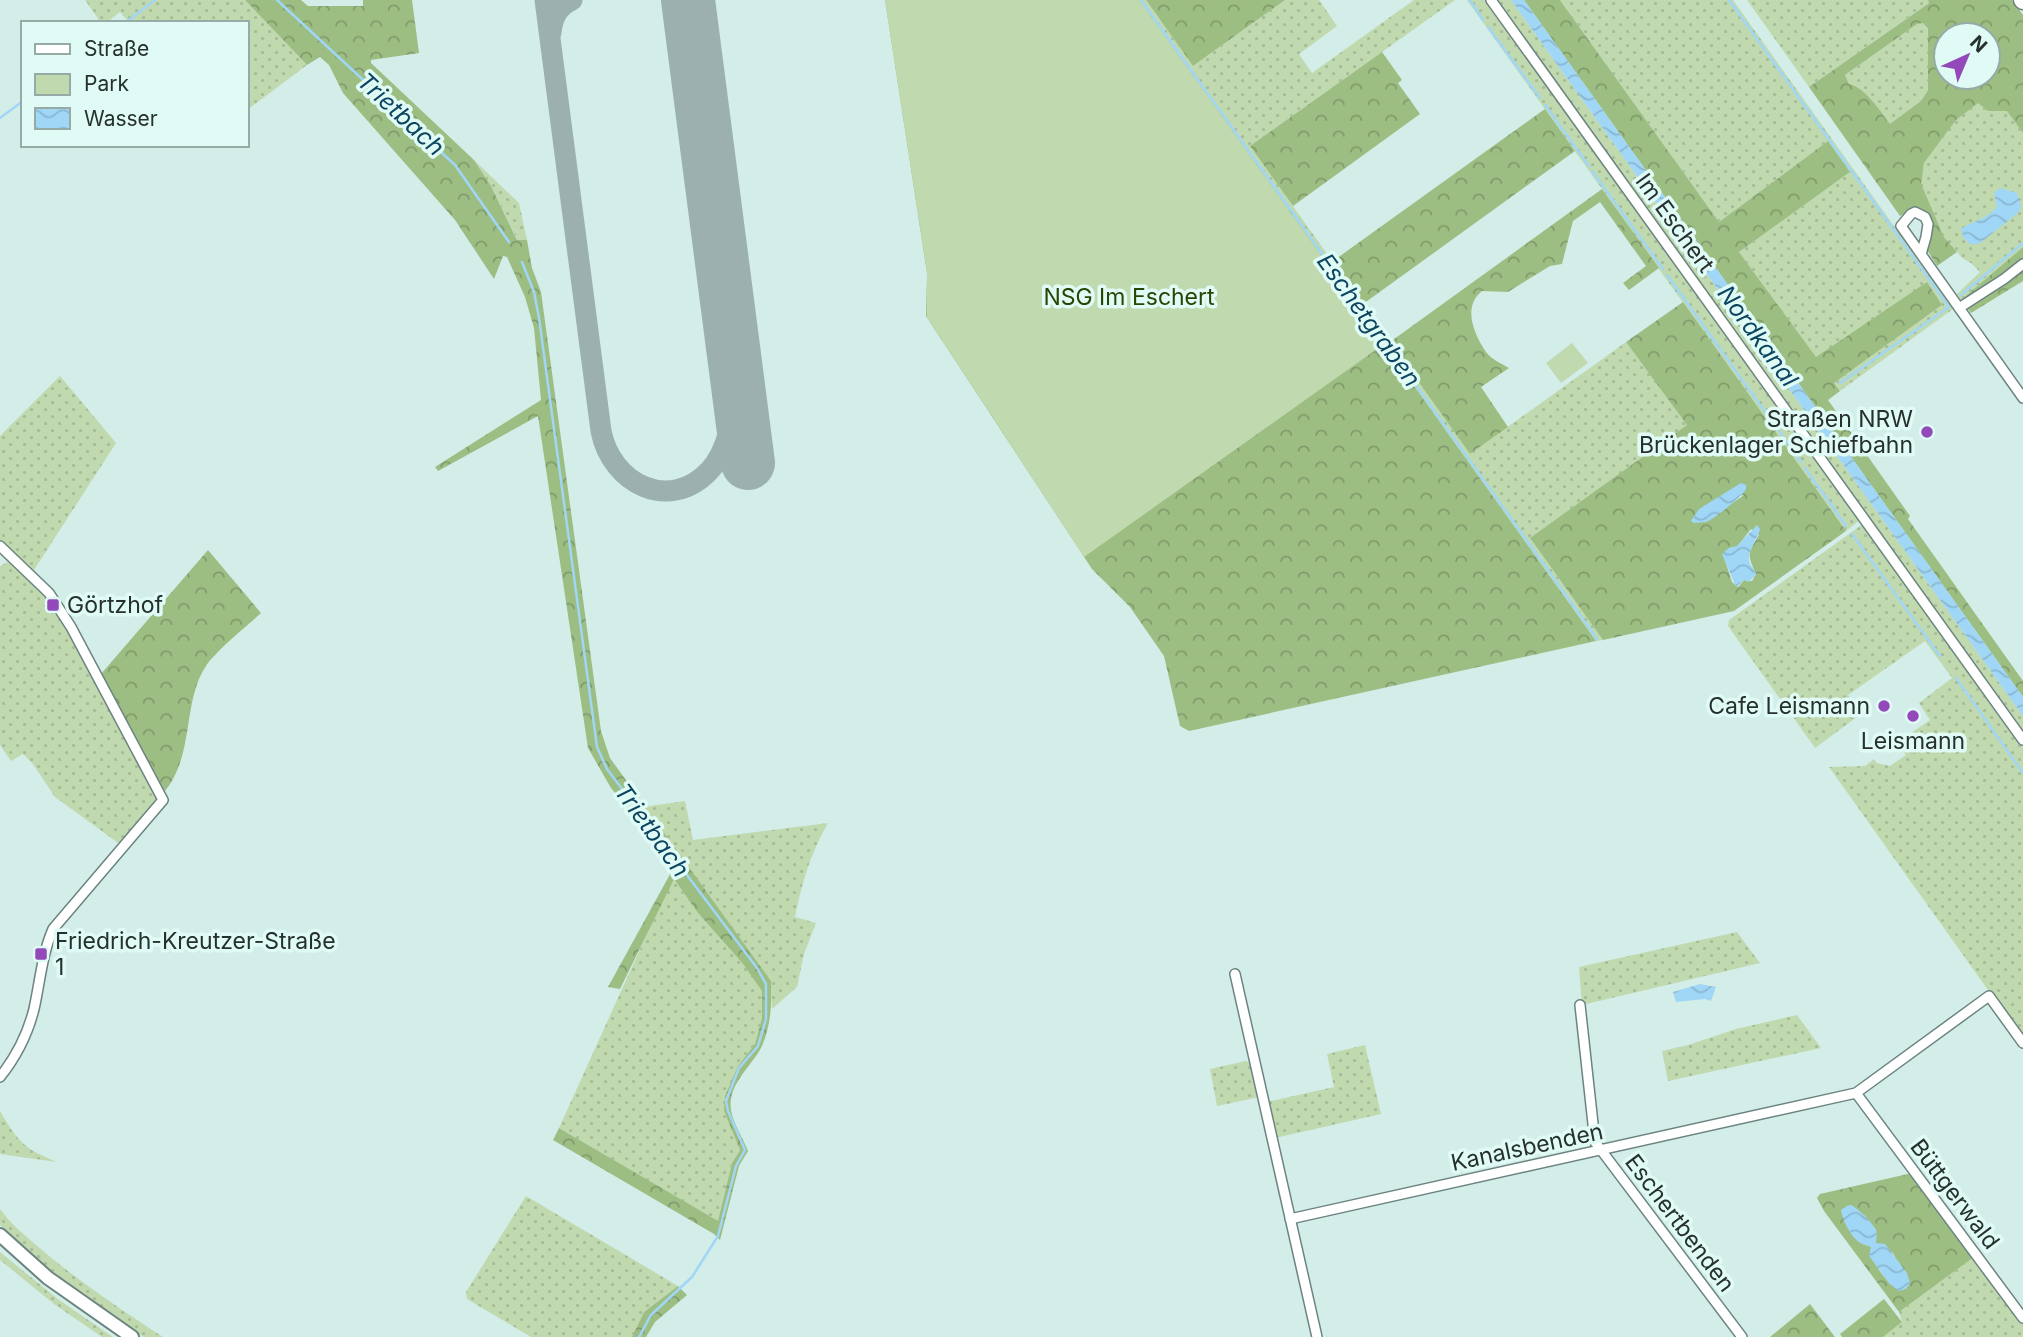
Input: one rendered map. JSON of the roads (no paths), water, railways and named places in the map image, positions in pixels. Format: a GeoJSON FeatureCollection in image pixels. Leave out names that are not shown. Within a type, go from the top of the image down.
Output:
{"type":"FeatureCollection","features":[{"type":"Feature","properties":{"kind":"main road"},"geometry":{"type":"LineString","coordinates":[[0,1235],[48,1278],[132,1337]]}},
{"type":"Feature","properties":{"kind":"street","name":"Im Eschert"},"geometry":{"type":"LineString","coordinates":[[1491,0],[2023,740]]}},
{"type":"Feature","properties":{"kind":"street"},"geometry":{"type":"LineString","coordinates":[[1921,254],[1927,220],[1921,213],[1916,212],[1901,226],[2023,398]]}},
{"type":"Feature","properties":{"kind":"street"},"geometry":{"type":"LineString","coordinates":[[1959,308],[2023,264]]}},
{"type":"Feature","properties":{"kind":"street"},"geometry":{"type":"LineString","coordinates":[[0,546],[49,593],[71,627],[163,800],[53,929],[47,941],[34,1011],[26,1035],[10,1065],[0,1077]]}},
{"type":"Feature","properties":{"kind":"street"},"geometry":{"type":"LineString","coordinates":[[1235,974],[1317,1337]]}},
{"type":"Feature","properties":{"kind":"street","name":"Kanalsbenden"},"geometry":{"type":"LineString","coordinates":[[1290,1219],[1856,1093],[1989,996],[2023,1043]]}},
{"type":"Feature","properties":{"kind":"street","name":"Eschertbenden"},"geometry":{"type":"LineString","coordinates":[[1580,1005],[1595,1142],[1742,1337]]}},
{"type":"Feature","properties":{"kind":"street","name":"Büttgerwald"},"geometry":{"type":"LineString","coordinates":[[1856,1093],[2023,1318]]}},
{"type":"Feature","properties":{"kind":"water","name":"Nordkanal"},"geometry":{"type":"Polygon","coordinates":[[[1511,0],[1524,0],[2023,697],[2023,716],[1511,0]]]}},
{"type":"Feature","properties":{"kind":"water"},"geometry":{"type":"Polygon","coordinates":[[[2000,188],[2017,193],[2021,206],[2019,212],[1979,244],[1970,244],[1963,237],[1961,229],[1987,216],[1997,207],[1994,193],[2000,188]]]}},
{"type":"Feature","properties":{"kind":"water"},"geometry":{"type":"Polygon","coordinates":[[[1741,483],[1746,485],[1746,489],[1721,512],[1706,522],[1691,521],[1699,509],[1741,483]]]}},
{"type":"Feature","properties":{"kind":"water"},"geometry":{"type":"Polygon","coordinates":[[[1757,525],[1760,529],[1749,560],[1756,574],[1749,582],[1744,580],[1736,587],[1722,554],[1737,546],[1757,525]]]}},
{"type":"Feature","properties":{"kind":"water"},"geometry":{"type":"Polygon","coordinates":[[[1700,984],[1716,987],[1711,1001],[1705,999],[1676,1002],[1673,992],[1700,984]]]}},
{"type":"Feature","properties":{"kind":"water"},"geometry":{"type":"Polygon","coordinates":[[[1851,1205],[1866,1217],[1877,1232],[1876,1243],[1885,1244],[1907,1273],[1910,1283],[1906,1289],[1899,1291],[1890,1284],[1869,1256],[1871,1247],[1856,1240],[1850,1232],[1841,1210],[1851,1205]]]}},
{"type":"Feature","properties":{"kind":"waterway"},"geometry":{"type":"LineString","coordinates":[[128,21],[155,0]]}},
{"type":"Feature","properties":{"kind":"waterway","name":"Trietbach"},"geometry":{"type":"LineString","coordinates":[[277,0],[455,165],[509,242]]}},
{"type":"Feature","properties":{"kind":"waterway","name":"Eschetgraben"},"geometry":{"type":"LineString","coordinates":[[1141,0],[1597,639]]}},
{"type":"Feature","properties":{"kind":"waterway"},"geometry":{"type":"LineString","coordinates":[[1470,0],[1483,20]]}},
{"type":"Feature","properties":{"kind":"waterway"},"geometry":{"type":"LineString","coordinates":[[1729,0],[1949,307],[1840,383]]}},
{"type":"Feature","properties":{"kind":"waterway"},"geometry":{"type":"LineString","coordinates":[[1488,27],[1540,98]]}},
{"type":"Feature","properties":{"kind":"waterway"},"geometry":{"type":"LineString","coordinates":[[0,118],[21,102]]}},
{"type":"Feature","properties":{"kind":"waterway"},"geometry":{"type":"LineString","coordinates":[[1545,105],[1589,166]]}},
{"type":"Feature","properties":{"kind":"waterway"},"geometry":{"type":"LineString","coordinates":[[1592,171],[1663,269]]}},
{"type":"Feature","properties":{"kind":"waterway"},"geometry":{"type":"LineString","coordinates":[[1961,295],[2023,243]]}},
{"type":"Feature","properties":{"kind":"waterway","name":"Trietbach"},"geometry":{"type":"LineString","coordinates":[[522,262],[534,292],[539,318],[597,747],[607,769],[757,968],[766,984],[766,1019],[758,1046],[739,1068],[726,1101],[745,1150],[736,1166],[718,1236],[692,1277],[651,1315],[639,1337]]}},
{"type":"Feature","properties":{"kind":"waterway"},"geometry":{"type":"LineString","coordinates":[[1667,275],[1801,462]]}},
{"type":"Feature","properties":{"kind":"waterway"},"geometry":{"type":"LineString","coordinates":[[1805,468],[1846,526]]}},
{"type":"Feature","properties":{"kind":"waterway"},"geometry":{"type":"LineString","coordinates":[[1852,534],[1940,656]]}},
{"type":"Feature","properties":{"kind":"waterway"},"geometry":{"type":"LineString","coordinates":[[1956,678],[2023,773]]}},
{"type":"Feature","properties":{"kind":"place","name":"Straßen NRW Brückenlager Schiefbahn"},"geometry":{"type":"Point","coordinates":[1927,432]}},
{"type":"Feature","properties":{"kind":"place","name":"Görtzhof"},"geometry":{"type":"Point","coordinates":[53,605]}},
{"type":"Feature","properties":{"kind":"place","name":"Cafe Leismann"},"geometry":{"type":"Point","coordinates":[1884,706]}},
{"type":"Feature","properties":{"kind":"place","name":"Leismann"},"geometry":{"type":"Point","coordinates":[1913,716]}},
{"type":"Feature","properties":{"kind":"place","name":"Friedrich-Kreutzer-Straße 1"},"geometry":{"type":"Point","coordinates":[41,954]}},
{"type":"Feature","properties":{"kind":"park label","name":"NSG Im Eschert"},"geometry":{"type":"Point","coordinates":[1129,297]}}]}
